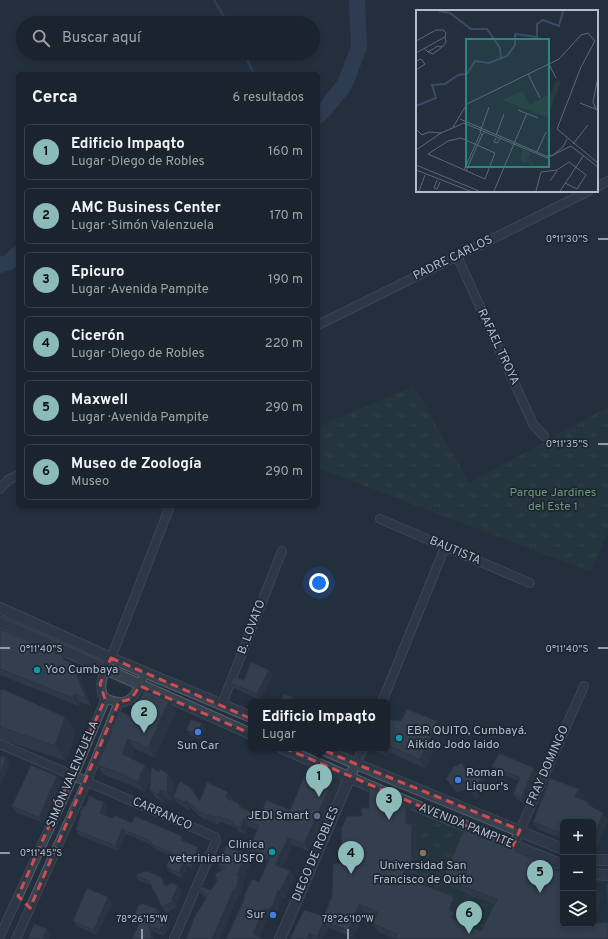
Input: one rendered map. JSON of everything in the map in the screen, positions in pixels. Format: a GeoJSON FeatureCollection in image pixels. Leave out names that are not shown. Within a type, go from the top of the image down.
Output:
{"type":"FeatureCollection","features":[{"type":"Feature","properties":{"kind":"street"},"geometry":{"type":"LineString","coordinates":[[598,187],[608,182]]}},
{"type":"Feature","properties":{"kind":"street","name":"PADRE CARLOS"},"geometry":{"type":"LineString","coordinates":[[320,324],[586,192]]}},
{"type":"Feature","properties":{"kind":"street","name":"RAFAEL TROYA"},"geometry":{"type":"LineString","coordinates":[[457,256],[533,424],[544,436]]}},
{"type":"Feature","properties":{"kind":"street"},"geometry":{"type":"LineString","coordinates":[[0,489],[8,480],[16,476]]}},
{"type":"Feature","properties":{"kind":"street"},"geometry":{"type":"LineString","coordinates":[[145,672],[140,686],[131,699],[126,702],[112,701],[106,698],[102,691],[100,684],[105,670],[169,508]]}},
{"type":"Feature","properties":{"kind":"street","name":"BAUTISTA"},"geometry":{"type":"LineString","coordinates":[[380,519],[530,583]]}},
{"type":"Feature","properties":{"kind":"street"},"geometry":{"type":"LineString","coordinates":[[383,699],[445,547]]}},
{"type":"Feature","properties":{"kind":"street","name":"B. LOVATO"},"geometry":{"type":"LineString","coordinates":[[222,704],[282,551]]}},
{"type":"Feature","properties":{"kind":"street"},"geometry":{"type":"LineString","coordinates":[[0,608],[111,658],[248,716]]}},
{"type":"Feature","properties":{"kind":"street"},"geometry":{"type":"LineString","coordinates":[[0,622],[140,686],[248,733]]}},
{"type":"Feature","properties":{"kind":"street","name":"FRAY DOMINGO"},"geometry":{"type":"LineString","coordinates":[[513,846],[584,686]]}},
{"type":"Feature","properties":{"kind":"street","name":"SIMÓN VALENZUELA"},"geometry":{"type":"LineString","coordinates":[[0,936],[74,775],[106,698]]}},
{"type":"Feature","properties":{"kind":"street","name":"SIMÓN VALENZUELA"},"geometry":{"type":"LineString","coordinates":[[16,939],[87,781],[119,702]]}},
{"type":"Feature","properties":{"kind":"street"},"geometry":{"type":"LineString","coordinates":[[216,719],[222,704]]}},
{"type":"Feature","properties":{"kind":"street","name":"CARRANCO"},"geometry":{"type":"LineString","coordinates":[[0,744],[74,775],[216,839],[174,939]]}},
{"type":"Feature","properties":{"kind":"street","name":"AVENIDA PAMPITE"},"geometry":{"type":"LineString","coordinates":[[289,751],[513,846],[560,864]]}},
{"type":"Feature","properties":{"kind":"street","name":"AVENIDA PAMPITE"},"geometry":{"type":"LineString","coordinates":[[327,751],[560,848]]}},
{"type":"Feature","properties":{"kind":"street","name":"DIEGO DE ROBLES"},"geometry":{"type":"LineString","coordinates":[[280,939],[362,751]]}},
{"type":"Feature","properties":{"kind":"street"},"geometry":{"type":"LineString","coordinates":[[50,827],[61,840]]}},
{"type":"Feature","properties":{"kind":"street"},"geometry":{"type":"LineString","coordinates":[[596,860],[608,860]]}},
{"type":"Feature","properties":{"kind":"street"},"geometry":{"type":"LineString","coordinates":[[596,874],[608,875]]}},
{"type":"Feature","properties":{"kind":"street"},"geometry":{"type":"LineString","coordinates":[[18,896],[30,908]]}},
{"type":"Feature","properties":{"kind":"highlighted area"},"geometry":{"type":"Polygon","coordinates":[[[111,658],[356,764],[520,830],[513,846],[140,686],[131,699],[119,702],[30,908],[18,896],[105,699],[100,684],[111,658]]]}},
{"type":"Feature","properties":{"kind":"green space","name":"Parque Jardines del Este 1"},"geometry":{"type":"Polygon","coordinates":[[[414,386],[469,483],[608,407],[608,531],[591,572],[320,469],[320,426],[414,386]]]}},
{"type":"Feature","properties":{"kind":"green space"},"geometry":{"type":"Polygon","coordinates":[[[411,810],[471,835],[501,906],[486,938],[456,926],[454,917],[459,905],[400,879],[418,878],[417,832],[411,832],[411,810]]]}},
{"type":"Feature","properties":{"kind":"building","name":"Yoo Cumbaya"},"geometry":{"type":"Polygon","coordinates":[[[0,629],[63,656],[64,660],[72,663],[86,698],[74,694],[73,698],[0,669],[0,629]]]}},
{"type":"Feature","properties":{"kind":"building"},"geometry":{"type":"Polygon","coordinates":[[[251,662],[269,670],[257,694],[230,683],[234,676],[244,680],[251,662]]]}},
{"type":"Feature","properties":{"kind":"building"},"geometry":{"type":"Polygon","coordinates":[[[0,689],[65,717],[55,746],[0,727],[0,689]]]}},
{"type":"Feature","properties":{"kind":"building"},"geometry":{"type":"Polygon","coordinates":[[[144,690],[169,701],[148,748],[128,739],[122,754],[145,765],[138,782],[97,765],[119,711],[130,716],[132,707],[142,696],[144,690]]]}},
{"type":"Feature","properties":{"kind":"building"},"geometry":{"type":"Polygon","coordinates":[[[284,694],[296,699],[282,699],[284,694]]]}},
{"type":"Feature","properties":{"kind":"building"},"geometry":{"type":"Polygon","coordinates":[[[407,709],[437,721],[420,760],[390,746],[390,719],[401,721],[407,709]]]}},
{"type":"Feature","properties":{"kind":"building"},"geometry":{"type":"Polygon","coordinates":[[[191,719],[202,723],[197,734],[186,730],[191,719]]]}},
{"type":"Feature","properties":{"kind":"building"},"geometry":{"type":"Polygon","coordinates":[[[499,753],[534,768],[521,798],[513,794],[520,778],[492,766],[499,753]]]}},
{"type":"Feature","properties":{"kind":"building"},"geometry":{"type":"Polygon","coordinates":[[[0,756],[6,758],[0,773],[0,756]]]}},
{"type":"Feature","properties":{"kind":"building"},"geometry":{"type":"Polygon","coordinates":[[[310,763],[336,774],[304,844],[288,838],[275,865],[290,871],[280,891],[278,890],[273,905],[269,910],[264,909],[253,934],[264,939],[226,939],[252,879],[259,882],[270,857],[249,848],[259,826],[244,819],[240,828],[233,824],[233,822],[218,816],[212,817],[205,815],[203,812],[199,812],[186,800],[185,803],[173,797],[180,781],[190,787],[200,801],[207,782],[228,792],[226,798],[240,804],[239,807],[260,816],[266,800],[290,810],[310,763]]]}},
{"type":"Feature","properties":{"kind":"building"},"geometry":{"type":"Polygon","coordinates":[[[462,763],[467,772],[477,769],[481,780],[471,793],[466,783],[460,782],[451,785],[446,779],[453,767],[462,763]]]}},
{"type":"Feature","properties":{"kind":"building"},"geometry":{"type":"Polygon","coordinates":[[[31,765],[57,776],[39,818],[12,806],[31,765]]]}},
{"type":"Feature","properties":{"kind":"building"},"geometry":{"type":"Polygon","coordinates":[[[151,767],[159,772],[160,769],[168,774],[167,793],[161,790],[158,795],[150,790],[151,767]]]}},
{"type":"Feature","properties":{"kind":"building"},"geometry":{"type":"Polygon","coordinates":[[[550,778],[579,789],[575,797],[588,802],[587,804],[603,813],[596,830],[596,819],[560,819],[560,833],[533,822],[550,778]]]}},
{"type":"Feature","properties":{"kind":"building","name":"Universidad San Francisco de Quito"},"geometry":{"type":"Polygon","coordinates":[[[369,787],[406,803],[406,824],[412,824],[412,867],[407,865],[402,876],[454,897],[449,910],[454,912],[451,918],[481,931],[497,899],[443,879],[465,827],[516,848],[515,851],[558,871],[558,869],[560,870],[560,927],[596,927],[596,923],[608,922],[608,939],[395,939],[397,934],[373,924],[378,912],[359,904],[348,931],[323,920],[332,895],[333,864],[342,863],[341,829],[347,816],[362,816],[361,808],[369,808],[369,787]]]}},
{"type":"Feature","properties":{"kind":"building"},"geometry":{"type":"Polygon","coordinates":[[[89,796],[104,802],[100,813],[113,818],[114,815],[132,823],[135,816],[182,836],[181,840],[198,847],[191,864],[184,861],[179,873],[166,867],[172,853],[151,844],[152,842],[122,829],[115,846],[76,830],[81,814],[80,813],[83,806],[85,807],[89,796]]]}},
{"type":"Feature","properties":{"kind":"building"},"geometry":{"type":"Polygon","coordinates":[[[226,846],[246,854],[237,875],[239,876],[236,890],[234,889],[212,939],[186,939],[194,918],[208,895],[196,887],[197,885],[211,890],[217,881],[215,874],[225,868],[218,865],[226,846]]]}},
{"type":"Feature","properties":{"kind":"building"},"geometry":{"type":"Polygon","coordinates":[[[147,871],[161,877],[165,886],[172,883],[178,885],[172,899],[173,902],[162,907],[149,881],[135,875],[147,871]]]}},
{"type":"Feature","properties":{"kind":"building"},"geometry":{"type":"Polygon","coordinates":[[[606,884],[608,884],[608,910],[606,884]]]}},
{"type":"Feature","properties":{"kind":"building"},"geometry":{"type":"Polygon","coordinates":[[[87,888],[108,897],[94,930],[73,921],[87,888]]]}},
{"type":"Feature","properties":{"kind":"building"},"geometry":{"type":"Polygon","coordinates":[[[142,903],[157,909],[155,911],[166,916],[163,927],[161,926],[160,930],[149,925],[152,939],[132,939],[140,922],[133,919],[139,904],[141,905],[142,903]]]}},
{"type":"Feature","properties":{"kind":"building"},"geometry":{"type":"Polygon","coordinates":[[[304,910],[324,916],[324,922],[317,937],[309,933],[307,939],[290,939],[304,910]]]}},
{"type":"Feature","properties":{"kind":"building"},"geometry":{"type":"Polygon","coordinates":[[[34,924],[47,929],[43,939],[28,939],[34,924]]]}},
{"type":"Feature","properties":{"kind":"waterway"},"geometry":{"type":"LineString","coordinates":[[214,0],[224,16]]}},
{"type":"Feature","properties":{"kind":"waterway"},"geometry":{"type":"LineString","coordinates":[[320,114],[345,84],[359,47],[357,0]]}},
{"type":"Feature","properties":{"kind":"waterway"},"geometry":{"type":"LineString","coordinates":[[247,60],[252,72]]}},
{"type":"Feature","properties":{"kind":"waterway"},"geometry":{"type":"LineString","coordinates":[[0,265],[9,262],[16,256]]}},
{"type":"Feature","properties":{"kind":"place","name":"Yoo Cumbaya"},"geometry":{"type":"Point","coordinates":[37,670]}},
{"type":"Feature","properties":{"kind":"place","name":"Sun Car"},"geometry":{"type":"Point","coordinates":[198,732]}},
{"type":"Feature","properties":{"kind":"place","name":"AMC Business Center"},"geometry":{"type":"Point","coordinates":[144,733]}},
{"type":"Feature","properties":{"kind":"place","name":"EBR QUITO, Cumbayá. Aikido Jodo laido"},"geometry":{"type":"Point","coordinates":[399,738]}},
{"type":"Feature","properties":{"kind":"place","name":"Roman Liquor's"},"geometry":{"type":"Point","coordinates":[458,780]}},
{"type":"Feature","properties":{"kind":"place","name":"Edificio Impaqto"},"geometry":{"type":"Point","coordinates":[319,797]}},
{"type":"Feature","properties":{"kind":"place","name":"JEDI Smart"},"geometry":{"type":"Point","coordinates":[317,816]}},
{"type":"Feature","properties":{"kind":"place","name":"Epicuro"},"geometry":{"type":"Point","coordinates":[389,820]}},
{"type":"Feature","properties":{"kind":"place","name":"Clinica veteriniaria USFQ"},"geometry":{"type":"Point","coordinates":[272,852]}},
{"type":"Feature","properties":{"kind":"place","name":"Universidad San Francisco de Quito"},"geometry":{"type":"Point","coordinates":[423,853]}},
{"type":"Feature","properties":{"kind":"place","name":"Cicerón"},"geometry":{"type":"Point","coordinates":[351,874]}},
{"type":"Feature","properties":{"kind":"place","name":"Maxwell"},"geometry":{"type":"Point","coordinates":[540,893]}},
{"type":"Feature","properties":{"kind":"place","name":"Sur"},"geometry":{"type":"Point","coordinates":[273,915]}},
{"type":"Feature","properties":{"kind":"place","name":"Museo de Zoología"},"geometry":{"type":"Point","coordinates":[469,934]}}]}
